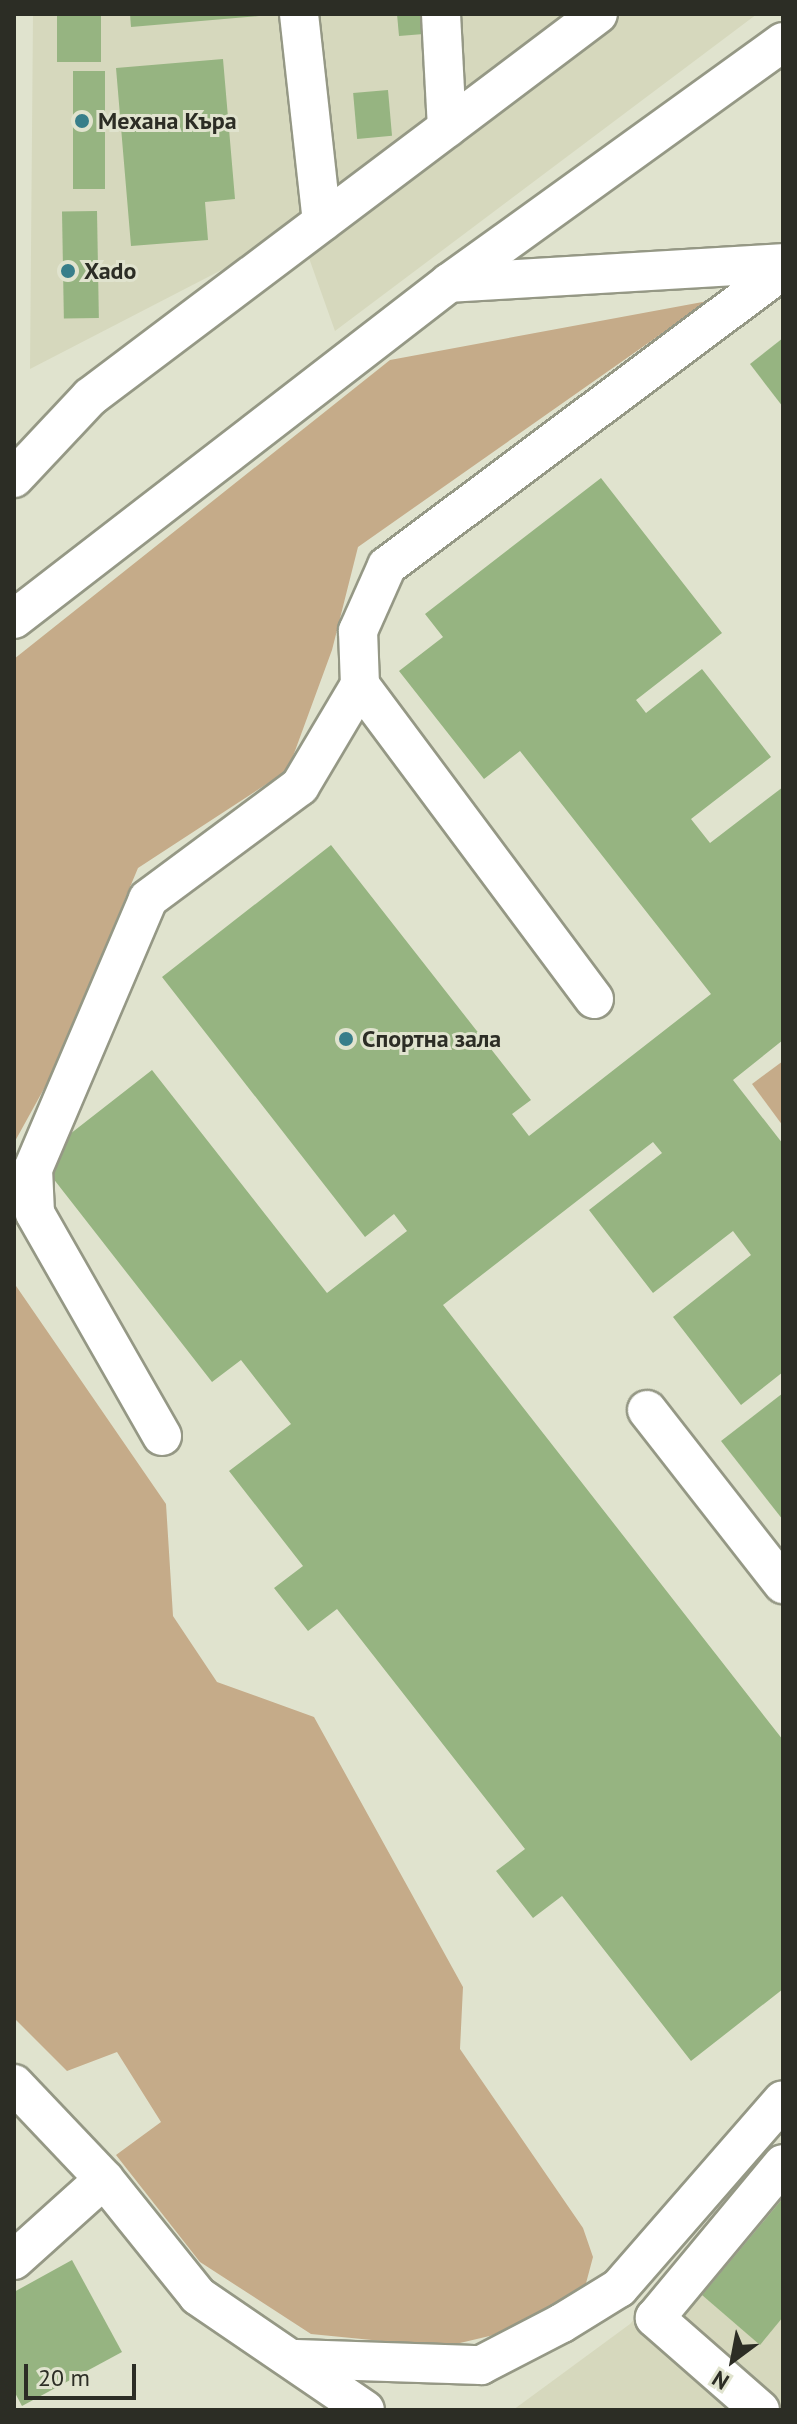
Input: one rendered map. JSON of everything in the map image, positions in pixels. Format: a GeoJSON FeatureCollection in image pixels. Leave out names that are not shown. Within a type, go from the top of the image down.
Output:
{"type":"FeatureCollection","features":[{"type":"Feature","properties":{"kind":"lane"},"geometry":{"type":"LineString","coordinates":[[299,14],[322,222]]}},
{"type":"Feature","properties":{"kind":"lane"},"geometry":{"type":"LineString","coordinates":[[441,14],[447,128]]}},
{"type":"Feature","properties":{"kind":"lane"},"geometry":{"type":"LineString","coordinates":[[14,478],[90,397],[598,14]]}},
{"type":"Feature","properties":{"kind":"lane"},"geometry":{"type":"LineString","coordinates":[[14,619],[449,283],[783,42]]}},
{"type":"Feature","properties":{"kind":"lane"},"geometry":{"type":"LineString","coordinates":[[449,283],[783,263]]}},
{"type":"Feature","properties":{"kind":"lane"},"geometry":{"type":"LineString","coordinates":[[162,1436],[35,1213],[33,1169],[148,899],[300,786],[360,685],[358,631],[387,566],[783,270]]}},
{"type":"Feature","properties":{"kind":"lane"},"geometry":{"type":"LineString","coordinates":[[360,685],[594,999]]}},
{"type":"Feature","properties":{"kind":"lane"},"geometry":{"type":"LineString","coordinates":[[647,1410],[783,1584]]}},
{"type":"Feature","properties":{"kind":"lane"},"geometry":{"type":"LineString","coordinates":[[14,2084],[104,2179],[198,2296],[296,2359],[365,2410]]}},
{"type":"Feature","properties":{"kind":"lane"},"geometry":{"type":"LineString","coordinates":[[296,2359],[481,2365],[562,2323],[619,2288],[783,2100]]}},
{"type":"Feature","properties":{"kind":"lane"},"geometry":{"type":"LineString","coordinates":[[760,2410],[655,2318],[783,2164]]}},
{"type":"Feature","properties":{"kind":"lane"},"geometry":{"type":"LineString","coordinates":[[14,2260],[104,2179]]}},
{"type":"Feature","properties":{"kind":"shaded area"},"geometry":{"type":"Polygon","coordinates":[[[33,14],[757,14],[335,331],[299,230],[30,369],[33,14]]]}},
{"type":"Feature","properties":{"kind":"shaded area"},"geometry":{"type":"Polygon","coordinates":[[[708,301],[358,547],[332,650],[288,770],[138,868],[51,1076],[14,1143],[14,659],[390,360],[708,301]]]}},
{"type":"Feature","properties":{"kind":"shaded area"},"geometry":{"type":"Polygon","coordinates":[[[783,1061],[783,1126],[752,1084],[783,1061]]]}},
{"type":"Feature","properties":{"kind":"shaded area"},"geometry":{"type":"Polygon","coordinates":[[[14,1283],[166,1504],[173,1616],[217,1682],[314,1717],[463,1987],[460,2049],[583,2228],[593,2257],[585,2287],[498,2334],[443,2347],[311,2334],[200,2262],[116,2155],[161,2122],[117,2052],[67,2071],[14,2018],[14,1283]]]}},
{"type":"Feature","properties":{"kind":"shaded area"},"geometry":{"type":"Polygon","coordinates":[[[783,2144],[783,2410],[513,2410],[630,2324],[783,2144]]]}},
{"type":"Feature","properties":{"kind":"building"},"geometry":{"type":"Polygon","coordinates":[[[57,14],[101,14],[101,62],[57,62],[57,14]]]}},
{"type":"Feature","properties":{"kind":"building"},"geometry":{"type":"Polygon","coordinates":[[[130,14],[259,14],[259,16],[131,27],[130,14]]]}},
{"type":"Feature","properties":{"kind":"building"},"geometry":{"type":"Polygon","coordinates":[[[397,14],[435,14],[436,33],[399,36],[397,14]]]}},
{"type":"Feature","properties":{"kind":"building"},"geometry":{"type":"Polygon","coordinates":[[[223,59],[235,199],[205,202],[208,240],[131,246],[116,68],[223,59]]]}},
{"type":"Feature","properties":{"kind":"building"},"geometry":{"type":"Polygon","coordinates":[[[73,71],[105,71],[105,189],[73,189],[73,71]]]}},
{"type":"Feature","properties":{"kind":"building"},"geometry":{"type":"Polygon","coordinates":[[[388,90],[392,136],[357,139],[353,93],[388,90]]]}},
{"type":"Feature","properties":{"kind":"building"},"geometry":{"type":"Polygon","coordinates":[[[97,211],[99,318],[64,319],[62,212],[97,211]]]}},
{"type":"Feature","properties":{"kind":"building"},"geometry":{"type":"Polygon","coordinates":[[[783,338],[783,407],[750,364],[783,338]]]}},
{"type":"Feature","properties":{"kind":"building"},"geometry":{"type":"Polygon","coordinates":[[[601,478],[722,633],[636,700],[646,713],[702,669],[771,757],[691,819],[710,843],[783,787],[783,1040],[733,1080],[783,1144],[783,1372],[741,1405],[673,1317],[751,1255],[733,1231],[653,1293],[589,1210],[662,1153],[653,1142],[443,1305],[783,1740],[783,1989],[691,2061],[562,1896],[533,1918],[496,1871],[525,1849],[337,1609],[308,1631],[274,1588],[303,1566],[229,1471],[291,1424],[241,1360],[212,1382],[38,1159],[152,1070],[327,1293],[407,1231],[394,1214],[365,1237],[162,977],[331,845],[531,1100],[512,1114],[529,1136],[711,994],[520,751],[484,779],[399,671],[443,637],[425,614],[601,478]]]}},
{"type":"Feature","properties":{"kind":"building"},"geometry":{"type":"Polygon","coordinates":[[[783,1393],[783,1520],[721,1441],[783,1393]]]}},
{"type":"Feature","properties":{"kind":"building"},"geometry":{"type":"Polygon","coordinates":[[[783,2198],[783,2317],[760,2345],[702,2295],[783,2198]]]}},
{"type":"Feature","properties":{"kind":"building"},"geometry":{"type":"Polygon","coordinates":[[[72,2260],[122,2352],[22,2406],[14,2391],[14,2292],[72,2260]]]}},
{"type":"Feature","properties":{"kind":"place","name":"Механа Къра"},"geometry":{"type":"Point","coordinates":[82,121]}},
{"type":"Feature","properties":{"kind":"place","name":"Xado"},"geometry":{"type":"Point","coordinates":[68,271]}},
{"type":"Feature","properties":{"kind":"place","name":"Спортна зала"},"geometry":{"type":"Point","coordinates":[346,1039]}}]}
